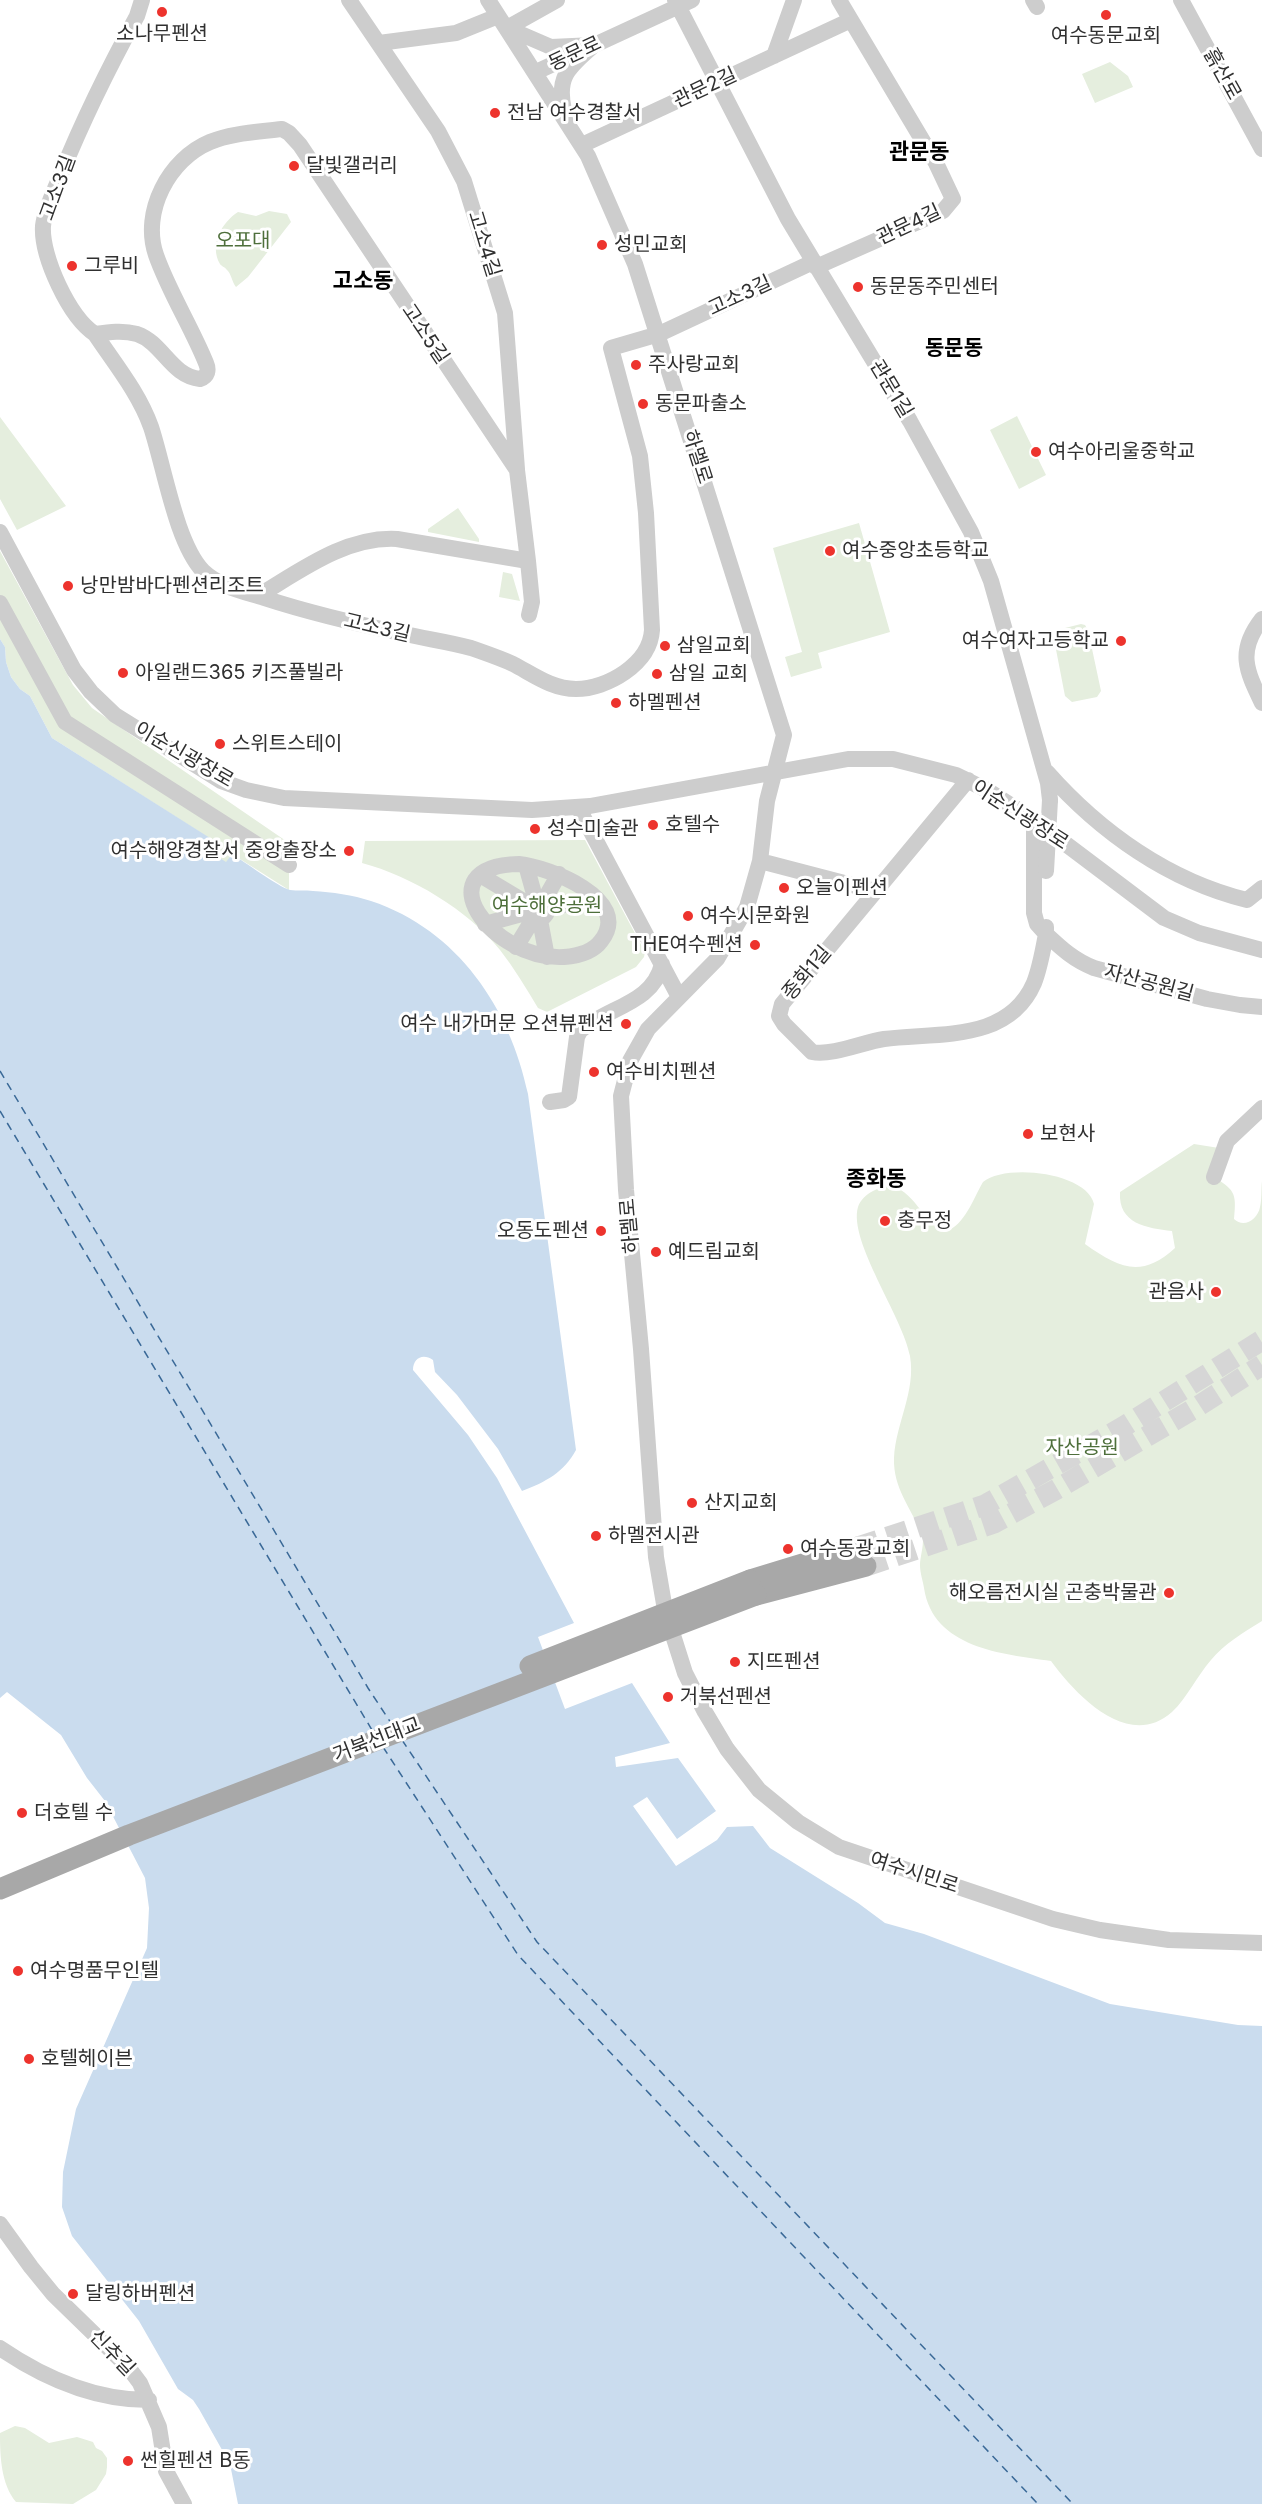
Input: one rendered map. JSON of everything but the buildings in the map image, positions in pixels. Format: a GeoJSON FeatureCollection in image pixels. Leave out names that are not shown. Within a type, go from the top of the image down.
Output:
{"type":"FeatureCollection","features":[{"type":"Feature","properties":{"kind":"main road"},"geometry":{"type":"LineString","coordinates":[[753,1588],[862,1556]]}},
{"type":"Feature","properties":{"kind":"main road","name":"거북선대교"},"geometry":{"type":"LineString","coordinates":[[0,1876],[124,1825],[753,1588]]}},
{"type":"Feature","properties":{"kind":"main road","name":"거북선대교"},"geometry":{"type":"LineString","coordinates":[[0,1890],[139,1832],[753,1588]]}},
{"type":"Feature","properties":{"kind":"street","name":"고소3길"},"geometry":{"type":"LineString","coordinates":[[142,0],[137,16],[69,154],[47,209],[43,225],[45,249],[75,315],[85,328],[95,334],[129,383],[150,426],[183,536],[192,556],[214,581],[342,620],[464,646],[505,660],[559,687],[586,688],[604,683],[624,672],[647,648],[651,636],[646,513],[640,456],[611,348],[658,334],[814,264]]}},
{"type":"Feature","properties":{"kind":"street","name":"고소4길"},"geometry":{"type":"LineString","coordinates":[[350,0],[438,131],[464,181],[505,313],[517,470]]}},
{"type":"Feature","properties":{"kind":"street","name":"동문로"},"geometry":{"type":"LineString","coordinates":[[488,0],[536,72],[682,2]]}},
{"type":"Feature","properties":{"kind":"street"},"geometry":{"type":"LineString","coordinates":[[379,43],[456,33],[502,22],[556,0]]}},
{"type":"Feature","properties":{"kind":"street"},"geometry":{"type":"LineString","coordinates":[[774,56],[794,0]]}},
{"type":"Feature","properties":{"kind":"street","name":"관문4길"},"geometry":{"type":"LineString","coordinates":[[814,264],[943,211],[953,199],[942,173],[838,0]]}},
{"type":"Feature","properties":{"kind":"street","name":"흙산로"},"geometry":{"type":"LineString","coordinates":[[1181,0],[1259,136]]}},
{"type":"Feature","properties":{"kind":"street","name":"관문1길"},"geometry":{"type":"LineString","coordinates":[[682,2],[716,82],[768,183],[814,264],[910,421],[979,550],[991,581],[1044,769],[1050,800],[1044,904],[1046,934]]}},
{"type":"Feature","properties":{"kind":"street","name":"관문2길"},"geometry":{"type":"LineString","coordinates":[[582,145],[851,20]]}},
{"type":"Feature","properties":{"kind":"street"},"geometry":{"type":"LineString","coordinates":[[502,22],[551,47],[594,45]]}},
{"type":"Feature","properties":{"kind":"street"},"geometry":{"type":"LineString","coordinates":[[566,118],[561,94],[563,78],[594,45]]}},
{"type":"Feature","properties":{"kind":"street","name":"하멜로"},"geometry":{"type":"LineString","coordinates":[[536,72],[582,145],[601,182],[632,257],[784,731],[784,741],[766,801],[760,861],[750,901],[728,944],[706,971],[654,1022],[636,1049],[625,1076],[621,1112],[656,1557],[660,1587],[672,1634]]}},
{"type":"Feature","properties":{"kind":"street","name":"고소5길"},"geometry":{"type":"LineString","coordinates":[[95,334],[119,331],[138,335],[153,344],[173,366],[187,376],[200,379],[205,376],[208,368],[204,358],[156,255],[152,234],[156,204],[173,170],[206,144],[219,139],[282,129],[290,133],[517,470],[532,602],[529,615]]}},
{"type":"Feature","properties":{"kind":"street","name":"이순신광장로"},"geometry":{"type":"LineString","coordinates":[[0,532],[74,670],[91,692],[115,715],[221,782],[284,798],[532,810],[578,807],[775,770],[848,759],[874,758],[921,765],[968,780],[1034,820],[1164,918],[1198,933],[1262,950]]}},
{"type":"Feature","properties":{"kind":"street"},"geometry":{"type":"LineString","coordinates":[[258,596],[328,556],[350,546],[375,539],[397,539],[528,561]]}},
{"type":"Feature","properties":{"kind":"street"},"geometry":{"type":"LineString","coordinates":[[0,603],[65,722],[289,865]]}},
{"type":"Feature","properties":{"kind":"street"},"geometry":{"type":"LineString","coordinates":[[1262,619],[1250,639],[1245,656],[1246,666],[1262,703]]}},
{"type":"Feature","properties":{"kind":"street"},"geometry":{"type":"LineString","coordinates":[[1044,769],[1096,821],[1160,864],[1208,888],[1247,900],[1262,888]]}},
{"type":"Feature","properties":{"kind":"street","name":"종화1길"},"geometry":{"type":"LineString","coordinates":[[968,780],[780,1008],[779,1016],[812,1052],[828,1052],[882,1040],[960,1034],[999,1021],[1012,1011],[1032,987],[1046,934]]}},
{"type":"Feature","properties":{"kind":"street"},"geometry":{"type":"LineString","coordinates":[[578,807],[680,997]]}},
{"type":"Feature","properties":{"kind":"street","name":"자산공원길"},"geometry":{"type":"LineString","coordinates":[[1034,820],[1034,913],[1037,924],[1074,959],[1100,970],[1207,999],[1262,1007]]}},
{"type":"Feature","properties":{"kind":"street"},"geometry":{"type":"LineString","coordinates":[[760,861],[875,891]]}},
{"type":"Feature","properties":{"kind":"street"},"geometry":{"type":"LineString","coordinates":[[526,865],[540,912],[547,957]]}},
{"type":"Feature","properties":{"kind":"street"},"geometry":{"type":"LineString","coordinates":[[526,865],[559,874],[593,896],[606,913],[607,926],[601,941],[588,951],[569,956],[547,957],[516,947],[485,924],[475,908],[472,897],[473,886],[480,874],[496,867],[526,865]]}},
{"type":"Feature","properties":{"kind":"street"},"geometry":{"type":"LineString","coordinates":[[480,874],[540,912]]}},
{"type":"Feature","properties":{"kind":"street"},"geometry":{"type":"LineString","coordinates":[[516,947],[540,912],[559,874]]}},
{"type":"Feature","properties":{"kind":"street"},"geometry":{"type":"LineString","coordinates":[[485,924],[568,904]]}},
{"type":"Feature","properties":{"kind":"street"},"geometry":{"type":"LineString","coordinates":[[550,1102],[569,1097],[579,1033],[647,991],[657,980],[662,964]]}},
{"type":"Feature","properties":{"kind":"street"},"geometry":{"type":"LineString","coordinates":[[1214,1177],[1227,1141],[1262,1108]]}},
{"type":"Feature","properties":{"kind":"street","name":"여수시민로"},"geometry":{"type":"LineString","coordinates":[[672,1634],[692,1688],[739,1765],[775,1806],[839,1848],[1053,1919],[1100,1930],[1169,1941],[1262,1943]]}},
{"type":"Feature","properties":{"kind":"street","name":"신추길"},"geometry":{"type":"LineString","coordinates":[[0,2224],[53,2294],[134,2374],[149,2400],[161,2437],[166,2471],[184,2504]]}},
{"type":"Feature","properties":{"kind":"street"},"geometry":{"type":"LineString","coordinates":[[0,2348],[32,2369],[62,2383],[96,2392],[149,2400]]}},
{"type":"Feature","properties":{"kind":"green space"},"geometry":{"type":"Polygon","coordinates":[[[1110,62],[1128,76],[1133,87],[1095,103],[1082,74],[1110,62]]]}},
{"type":"Feature","properties":{"kind":"green space","name":"오포대"},"geometry":{"type":"Polygon","coordinates":[[[269,211],[287,214],[291,222],[248,277],[236,287],[230,273],[221,265],[217,257],[217,242],[222,228],[238,212],[256,216],[269,211]]]}},
{"type":"Feature","properties":{"kind":"green space"},"geometry":{"type":"Polygon","coordinates":[[[1017,416],[1046,475],[1019,489],[990,430],[1017,416]]]}},
{"type":"Feature","properties":{"kind":"green space"},"geometry":{"type":"Polygon","coordinates":[[[0,417],[66,506],[17,530],[0,499],[0,417]]]}},
{"type":"Feature","properties":{"kind":"green space"},"geometry":{"type":"Polygon","coordinates":[[[458,508],[479,542],[428,532],[428,529],[458,508]]]}},
{"type":"Feature","properties":{"kind":"green space"},"geometry":{"type":"Polygon","coordinates":[[[859,523],[890,632],[818,653],[822,668],[791,677],[785,657],[802,652],[773,548],[859,523]]]}},
{"type":"Feature","properties":{"kind":"green space"},"geometry":{"type":"Polygon","coordinates":[[[0,551],[73,685],[92,708],[289,843],[289,890],[232,854],[226,863],[204,848],[209,838],[52,738],[30,696],[20,689],[11,677],[6,662],[5,647],[0,639],[0,551]]]}},
{"type":"Feature","properties":{"kind":"green space"},"geometry":{"type":"Polygon","coordinates":[[[503,572],[512,574],[520,601],[499,597],[503,572]]]}},
{"type":"Feature","properties":{"kind":"green space"},"geometry":{"type":"Polygon","coordinates":[[[1085,625],[1088,630],[1101,691],[1097,697],[1072,702],[1065,696],[1053,634],[1057,630],[1085,625]]]}},
{"type":"Feature","properties":{"kind":"green space","name":"여수해양공원"},"geometry":{"type":"Polygon","coordinates":[[[585,840],[645,952],[644,957],[636,967],[547,1012],[538,1008],[500,950],[472,921],[419,886],[400,876],[362,863],[365,841],[585,840]]]}},
{"type":"Feature","properties":{"kind":"green space","name":"자산공원"},"geometry":{"type":"Polygon","coordinates":[[[1194,1144],[1219,1148],[1211,1175],[1225,1184],[1232,1192],[1235,1202],[1234,1219],[1238,1222],[1246,1223],[1254,1219],[1259,1211],[1262,1181],[1262,1621],[1216,1654],[1172,1712],[1155,1722],[1138,1725],[1121,1722],[1104,1714],[1074,1689],[1051,1661],[992,1651],[972,1644],[955,1636],[941,1624],[930,1608],[920,1568],[922,1534],[903,1498],[894,1469],[898,1432],[910,1382],[910,1356],[898,1321],[868,1259],[861,1239],[857,1222],[858,1207],[860,1202],[873,1191],[885,1187],[896,1188],[913,1200],[936,1227],[945,1232],[952,1229],[963,1218],[983,1182],[994,1176],[1009,1173],[1044,1174],[1077,1184],[1088,1193],[1094,1204],[1085,1244],[1119,1264],[1141,1267],[1163,1258],[1175,1248],[1172,1231],[1144,1226],[1129,1218],[1121,1203],[1120,1192],[1194,1144]]]}},
{"type":"Feature","properties":{"kind":"green space"},"geometry":{"type":"Polygon","coordinates":[[[15,2426],[25,2428],[49,2443],[77,2437],[93,2442],[107,2458],[106,2474],[96,2490],[73,2504],[16,2502],[4,2478],[0,2442],[0,2433],[15,2426]]]}},
{"type":"Feature","properties":{"kind":"water"},"geometry":{"type":"Polygon","coordinates":[[[0,639],[5,647],[6,662],[11,677],[20,689],[30,696],[52,738],[210,838],[204,848],[226,862],[232,854],[284,888],[350,895],[402,914],[430,931],[454,952],[475,976],[493,1003],[520,1062],[528,1094],[576,1450],[554,1475],[522,1491],[498,1449],[457,1395],[435,1372],[433,1360],[426,1357],[419,1358],[413,1370],[468,1435],[497,1478],[574,1623],[538,1637],[565,1709],[632,1683],[670,1743],[615,1757],[616,1767],[678,1758],[716,1811],[677,1839],[647,1797],[633,1806],[676,1866],[717,1840],[727,1827],[753,1826],[770,1848],[858,1903],[885,1923],[924,1934],[1110,2004],[1238,2025],[1262,2026],[1262,2504],[238,2504],[230,2464],[199,2409],[193,2400],[178,2389],[139,2321],[72,2236],[62,2207],[63,2172],[76,2109],[147,1948],[149,1908],[145,1878],[105,1801],[87,1778],[61,1735],[7,1692],[0,1698],[0,639]]]}},
{"type":"Feature","properties":{"kind":"ferry route"},"geometry":{"type":"LineString","coordinates":[[0,1071],[391,1723]]}},
{"type":"Feature","properties":{"kind":"ferry route"},"geometry":{"type":"LineString","coordinates":[[0,1111],[372,1730]]}},
{"type":"Feature","properties":{"kind":"ferry route"},"geometry":{"type":"LineString","coordinates":[[402,1740],[537,1942],[1073,2504]]}},
{"type":"Feature","properties":{"kind":"ferry route"},"geometry":{"type":"LineString","coordinates":[[383,1747],[518,1955],[1038,2504]]}},
{"type":"Feature","properties":{"kind":"tunnel"},"geometry":{"type":"LineString","coordinates":[[858,1547],[985,1505],[1123,1427],[1262,1340]]}},
{"type":"Feature","properties":{"kind":"tunnel"},"geometry":{"type":"LineString","coordinates":[[866,1566],[994,1523],[1197,1407],[1262,1365]]}},
{"type":"Feature","properties":{"kind":"place","name":"소나무펜션"},"geometry":{"type":"Point","coordinates":[162,12]}},
{"type":"Feature","properties":{"kind":"place","name":"여수동문교회"},"geometry":{"type":"Point","coordinates":[1106,15]}},
{"type":"Feature","properties":{"kind":"place","name":"전남 여수경찰서"},"geometry":{"type":"Point","coordinates":[495,113]}},
{"type":"Feature","properties":{"kind":"place","name":"달빛갤러리"},"geometry":{"type":"Point","coordinates":[294,166]}},
{"type":"Feature","properties":{"kind":"place","name":"성민교회"},"geometry":{"type":"Point","coordinates":[602,245]}},
{"type":"Feature","properties":{"kind":"place","name":"그루비"},"geometry":{"type":"Point","coordinates":[72,266]}},
{"type":"Feature","properties":{"kind":"place","name":"동문동주민센터"},"geometry":{"type":"Point","coordinates":[858,287]}},
{"type":"Feature","properties":{"kind":"place","name":"주사랑교회"},"geometry":{"type":"Point","coordinates":[636,365]}},
{"type":"Feature","properties":{"kind":"place","name":"동문파출소"},"geometry":{"type":"Point","coordinates":[643,404]}},
{"type":"Feature","properties":{"kind":"place","name":"여수아리울중학교"},"geometry":{"type":"Point","coordinates":[1036,452]}},
{"type":"Feature","properties":{"kind":"place","name":"여수중앙초등학교"},"geometry":{"type":"Point","coordinates":[830,551]}},
{"type":"Feature","properties":{"kind":"place","name":"낭만밤바다펜션리조트"},"geometry":{"type":"Point","coordinates":[68,586]}},
{"type":"Feature","properties":{"kind":"place","name":"여수여자고등학교"},"geometry":{"type":"Point","coordinates":[1121,641]}},
{"type":"Feature","properties":{"kind":"place","name":"삼일교회"},"geometry":{"type":"Point","coordinates":[665,646]}},
{"type":"Feature","properties":{"kind":"place","name":"아일랜드365 키즈풀빌라"},"geometry":{"type":"Point","coordinates":[123,673]}},
{"type":"Feature","properties":{"kind":"place","name":"삼일 교회"},"geometry":{"type":"Point","coordinates":[657,674]}},
{"type":"Feature","properties":{"kind":"place","name":"하멜펜션"},"geometry":{"type":"Point","coordinates":[616,703]}},
{"type":"Feature","properties":{"kind":"place","name":"스위트스테이"},"geometry":{"type":"Point","coordinates":[220,744]}},
{"type":"Feature","properties":{"kind":"place","name":"호텔수"},"geometry":{"type":"Point","coordinates":[653,825]}},
{"type":"Feature","properties":{"kind":"place","name":"성수미술관"},"geometry":{"type":"Point","coordinates":[535,829]}},
{"type":"Feature","properties":{"kind":"place","name":"여수해양경찰서 중앙출장소"},"geometry":{"type":"Point","coordinates":[349,851]}},
{"type":"Feature","properties":{"kind":"place","name":"오늘이펜션"},"geometry":{"type":"Point","coordinates":[784,888]}},
{"type":"Feature","properties":{"kind":"place","name":"여수시문화원"},"geometry":{"type":"Point","coordinates":[688,916]}},
{"type":"Feature","properties":{"kind":"place","name":"THE여수펜션"},"geometry":{"type":"Point","coordinates":[755,945]}},
{"type":"Feature","properties":{"kind":"place","name":"여수 내가머문 오션뷰펜션"},"geometry":{"type":"Point","coordinates":[626,1024]}},
{"type":"Feature","properties":{"kind":"place","name":"여수비치펜션"},"geometry":{"type":"Point","coordinates":[594,1072]}},
{"type":"Feature","properties":{"kind":"place","name":"보현사"},"geometry":{"type":"Point","coordinates":[1028,1134]}},
{"type":"Feature","properties":{"kind":"place","name":"충무정"},"geometry":{"type":"Point","coordinates":[885,1221]}},
{"type":"Feature","properties":{"kind":"place","name":"오동도펜션"},"geometry":{"type":"Point","coordinates":[601,1231]}},
{"type":"Feature","properties":{"kind":"place","name":"예드림교회"},"geometry":{"type":"Point","coordinates":[656,1252]}},
{"type":"Feature","properties":{"kind":"place","name":"관음사"},"geometry":{"type":"Point","coordinates":[1216,1292]}},
{"type":"Feature","properties":{"kind":"place","name":"산지교회"},"geometry":{"type":"Point","coordinates":[692,1503]}},
{"type":"Feature","properties":{"kind":"place","name":"하멜전시관"},"geometry":{"type":"Point","coordinates":[596,1536]}},
{"type":"Feature","properties":{"kind":"place","name":"여수동광교회"},"geometry":{"type":"Point","coordinates":[788,1549]}},
{"type":"Feature","properties":{"kind":"place","name":"해오름전시실 곤충박물관"},"geometry":{"type":"Point","coordinates":[1169,1593]}},
{"type":"Feature","properties":{"kind":"place","name":"지뜨펜션"},"geometry":{"type":"Point","coordinates":[735,1662]}},
{"type":"Feature","properties":{"kind":"place","name":"거북선펜션"},"geometry":{"type":"Point","coordinates":[668,1697]}},
{"type":"Feature","properties":{"kind":"place","name":"더호텔 수"},"geometry":{"type":"Point","coordinates":[22,1813]}},
{"type":"Feature","properties":{"kind":"place","name":"여수명품무인텔"},"geometry":{"type":"Point","coordinates":[18,1971]}},
{"type":"Feature","properties":{"kind":"place","name":"호텔헤이븐"},"geometry":{"type":"Point","coordinates":[29,2059]}},
{"type":"Feature","properties":{"kind":"place","name":"달링하버펜션"},"geometry":{"type":"Point","coordinates":[73,2294]}},
{"type":"Feature","properties":{"kind":"place","name":"썬힐펜션 B동"},"geometry":{"type":"Point","coordinates":[128,2461]}},
{"type":"Feature","properties":{"kind":"district","name":"관문동"},"geometry":{"type":"Point","coordinates":[919,152]}},
{"type":"Feature","properties":{"kind":"district","name":"고소동"},"geometry":{"type":"Point","coordinates":[363,281]}},
{"type":"Feature","properties":{"kind":"district","name":"동문동"},"geometry":{"type":"Point","coordinates":[954,349]}},
{"type":"Feature","properties":{"kind":"district","name":"종화동"},"geometry":{"type":"Point","coordinates":[876,1179]}}]}
